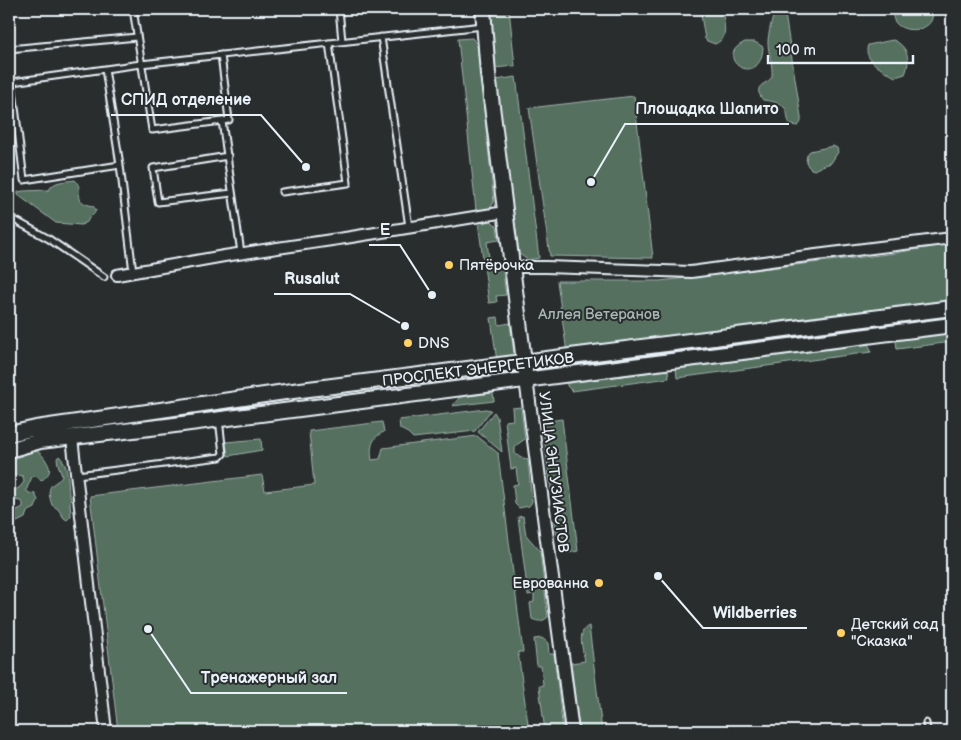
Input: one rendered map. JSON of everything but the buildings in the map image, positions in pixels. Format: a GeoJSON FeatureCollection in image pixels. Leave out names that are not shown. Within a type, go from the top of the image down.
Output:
{"type":"FeatureCollection","features":[{"type":"Feature","properties":{"kind":"main road","name":"УЛИЦА ЭНТУЗИАСТОВ"},"geometry":{"type":"LineString","coordinates":[[483,9],[488,74],[526,379]]}},
{"type":"Feature","properties":{"kind":"main road","name":"ПРОСПЕКТ ЭНЕРГЕТИКОВ"},"geometry":{"type":"LineString","coordinates":[[9,450],[38,434],[164,410],[285,392],[952,308]]}},
{"type":"Feature","properties":{"kind":"main road","name":"ПРОСПЕКТ ЭНЕРГЕТИКОВ"},"geometry":{"type":"LineString","coordinates":[[9,434],[38,434],[72,438],[952,325]]}},
{"type":"Feature","properties":{"kind":"main road"},"geometry":{"type":"LineString","coordinates":[[285,392],[289,410]]}},
{"type":"Feature","properties":{"kind":"main road"},"geometry":{"type":"LineString","coordinates":[[218,402],[219,419]]}},
{"type":"Feature","properties":{"kind":"main road"},"geometry":{"type":"LineString","coordinates":[[164,410],[166,426]]}},
{"type":"Feature","properties":{"kind":"street"},"geometry":{"type":"LineString","coordinates":[[117,275],[241,253],[505,212]]}},
{"type":"Feature","properties":{"kind":"street"},"geometry":{"type":"LineString","coordinates":[[512,267],[690,272],[952,238]]}},
{"type":"Feature","properties":{"kind":"street","name":"УЛИЦА ЭНТУЗИАСТОВ"},"geometry":{"type":"LineString","coordinates":[[526,379],[572,731]]}},
{"type":"Feature","properties":{"kind":"street"},"geometry":{"type":"LineString","coordinates":[[72,438],[106,731]]}},
{"type":"Feature","properties":{"kind":"lane"},"geometry":{"type":"LineString","coordinates":[[133,9],[152,130],[229,120],[221,55]]}},
{"type":"Feature","properties":{"kind":"lane"},"geometry":{"type":"LineString","coordinates":[[339,9],[342,41]]}},
{"type":"Feature","properties":{"kind":"lane"},"geometry":{"type":"LineString","coordinates":[[120,165],[24,180],[12,82],[141,64],[484,26]]}},
{"type":"Feature","properties":{"kind":"lane"},"geometry":{"type":"LineString","coordinates":[[9,49],[137,37]]}},
{"type":"Feature","properties":{"kind":"lane"},"geometry":{"type":"LineString","coordinates":[[381,37],[409,227]]}},
{"type":"Feature","properties":{"kind":"lane"},"geometry":{"type":"LineString","coordinates":[[282,192],[348,183],[330,43]]}},
{"type":"Feature","properties":{"kind":"lane"},"geometry":{"type":"LineString","coordinates":[[105,70],[120,165],[133,272]]}},
{"type":"Feature","properties":{"kind":"lane"},"geometry":{"type":"LineString","coordinates":[[222,121],[241,253]]}},
{"type":"Feature","properties":{"kind":"lane"},"geometry":{"type":"LineString","coordinates":[[228,156],[153,168],[158,202],[232,193]]}},
{"type":"Feature","properties":{"kind":"lane"},"geometry":{"type":"LineString","coordinates":[[9,218],[49,239],[104,277]]}},
{"type":"Feature","properties":{"kind":"lane"},"geometry":{"type":"LineString","coordinates":[[77,475],[220,457],[223,454],[219,419]]}},
{"type":"Feature","properties":{"kind":"lane"},"geometry":{"type":"LineString","coordinates":[[926,723],[927,731]]}},
{"type":"Feature","properties":{"kind":"green space"},"geometry":{"type":"Polygon","coordinates":[[[489,9],[509,9],[515,66],[494,68],[489,9]]]}},
{"type":"Feature","properties":{"kind":"green space"},"geometry":{"type":"Polygon","coordinates":[[[700,9],[723,9],[725,29],[723,37],[715,44],[705,39],[700,9]]]}},
{"type":"Feature","properties":{"kind":"green space"},"geometry":{"type":"Polygon","coordinates":[[[783,9],[801,117],[801,122],[798,126],[790,124],[786,110],[782,105],[763,100],[759,90],[772,76],[768,46],[769,35],[775,14],[778,10],[783,9]]]}},
{"type":"Feature","properties":{"kind":"green space"},"geometry":{"type":"Polygon","coordinates":[[[900,9],[932,9],[933,15],[927,25],[915,30],[908,29],[897,24],[893,19],[893,12],[900,9]]]}},
{"type":"Feature","properties":{"kind":"green space"},"geometry":{"type":"Polygon","coordinates":[[[472,38],[477,44],[494,202],[490,209],[476,210],[458,39],[472,38]]]}},
{"type":"Feature","properties":{"kind":"green space"},"geometry":{"type":"Polygon","coordinates":[[[893,40],[902,46],[908,59],[905,74],[895,77],[875,64],[868,56],[867,51],[868,45],[893,40]]]}},
{"type":"Feature","properties":{"kind":"green space"},"geometry":{"type":"Polygon","coordinates":[[[745,42],[755,42],[763,47],[760,60],[754,67],[747,69],[740,67],[735,62],[733,56],[736,49],[745,42]]]}},
{"type":"Feature","properties":{"kind":"green space"},"geometry":{"type":"Polygon","coordinates":[[[516,77],[539,258],[528,260],[519,254],[496,80],[516,77]]]}},
{"type":"Feature","properties":{"kind":"green space"},"geometry":{"type":"Polygon","coordinates":[[[634,96],[653,258],[550,256],[529,108],[634,96]]]}},
{"type":"Feature","properties":{"kind":"green space"},"geometry":{"type":"Polygon","coordinates":[[[833,146],[837,148],[838,152],[831,163],[814,170],[809,167],[806,159],[810,151],[833,146]]]}},
{"type":"Feature","properties":{"kind":"green space"},"geometry":{"type":"Polygon","coordinates":[[[75,180],[82,202],[93,206],[96,210],[87,222],[81,225],[56,223],[18,195],[18,192],[23,191],[49,190],[54,184],[75,180]]]}},
{"type":"Feature","properties":{"kind":"green space"},"geometry":{"type":"Polygon","coordinates":[[[490,220],[497,226],[499,240],[487,242],[490,266],[502,265],[506,295],[496,296],[497,302],[489,303],[478,222],[490,220]]]}},
{"type":"Feature","properties":{"kind":"green space","name":"Аллея Ветеранов"},"geometry":{"type":"Polygon","coordinates":[[[952,244],[952,303],[567,353],[557,281],[660,281],[888,254],[952,244]]]}},
{"type":"Feature","properties":{"kind":"green space"},"geometry":{"type":"Polygon","coordinates":[[[498,317],[499,325],[510,323],[514,354],[513,357],[497,362],[491,318],[498,317]]]}},
{"type":"Feature","properties":{"kind":"green space"},"geometry":{"type":"Polygon","coordinates":[[[952,333],[952,342],[897,349],[896,340],[952,333]]]}},
{"type":"Feature","properties":{"kind":"green space"},"geometry":{"type":"Polygon","coordinates":[[[867,344],[871,352],[677,378],[676,369],[867,344]]]}},
{"type":"Feature","properties":{"kind":"green space"},"geometry":{"type":"Polygon","coordinates":[[[668,370],[669,378],[572,391],[567,386],[567,383],[668,370]]]}},
{"type":"Feature","properties":{"kind":"green space"},"geometry":{"type":"Polygon","coordinates":[[[493,393],[494,401],[452,406],[460,397],[493,393]]]}},
{"type":"Feature","properties":{"kind":"green space"},"geometry":{"type":"Polygon","coordinates":[[[521,407],[525,439],[515,446],[515,454],[528,460],[532,502],[529,506],[519,508],[515,504],[513,485],[518,484],[516,468],[511,469],[505,421],[513,420],[512,408],[521,407]]]}},
{"type":"Feature","properties":{"kind":"green space"},"geometry":{"type":"Polygon","coordinates":[[[486,409],[491,410],[475,431],[413,438],[400,429],[399,420],[486,409]]]}},
{"type":"Feature","properties":{"kind":"green space"},"geometry":{"type":"Polygon","coordinates":[[[494,412],[497,417],[502,452],[478,432],[494,412]]]}},
{"type":"Feature","properties":{"kind":"green space"},"geometry":{"type":"Polygon","coordinates":[[[562,419],[578,551],[568,553],[557,536],[555,521],[565,515],[562,492],[551,490],[542,422],[562,419]]]}},
{"type":"Feature","properties":{"kind":"green space"},"geometry":{"type":"Polygon","coordinates":[[[382,422],[384,432],[376,437],[372,444],[372,460],[380,459],[383,448],[477,436],[499,454],[523,652],[518,652],[529,731],[118,731],[90,496],[262,475],[265,491],[314,485],[309,431],[382,422]]]}},
{"type":"Feature","properties":{"kind":"green space"},"geometry":{"type":"Polygon","coordinates":[[[261,439],[262,450],[228,456],[226,442],[261,439]]]}},
{"type":"Feature","properties":{"kind":"green space"},"geometry":{"type":"Polygon","coordinates":[[[36,451],[45,459],[49,466],[49,471],[47,476],[41,481],[35,476],[32,477],[27,491],[35,494],[38,500],[35,508],[27,512],[25,518],[17,522],[14,521],[12,515],[23,507],[23,503],[15,500],[11,495],[24,482],[23,476],[9,476],[9,460],[36,451]]]}},
{"type":"Feature","properties":{"kind":"green space"},"geometry":{"type":"Polygon","coordinates":[[[59,456],[65,464],[71,498],[71,516],[67,520],[52,505],[49,495],[50,487],[62,477],[57,461],[59,456]]]}},
{"type":"Feature","properties":{"kind":"green space"},"geometry":{"type":"Polygon","coordinates":[[[523,516],[526,535],[540,551],[548,617],[540,621],[532,619],[530,603],[534,602],[534,594],[528,595],[518,517],[523,516]]]}},
{"type":"Feature","properties":{"kind":"green space"},"geometry":{"type":"Polygon","coordinates":[[[589,626],[602,731],[579,731],[571,663],[585,661],[581,636],[585,628],[589,626]]]}},
{"type":"Feature","properties":{"kind":"green space"},"geometry":{"type":"Polygon","coordinates":[[[542,638],[548,643],[549,654],[554,654],[563,731],[545,731],[539,686],[543,685],[541,666],[537,666],[534,639],[542,638]]]}},
{"type":"Feature","properties":{"kind":"place","name":"СПИД отделение"},"geometry":{"type":"Point","coordinates":[306,167]}},
{"type":"Feature","properties":{"kind":"place","name":"Площадка Шапито"},"geometry":{"type":"Point","coordinates":[591,182]}},
{"type":"Feature","properties":{"kind":"place","name":"Пятёрочка"},"geometry":{"type":"Point","coordinates":[449,265]}},
{"type":"Feature","properties":{"kind":"place","name":"Е"},"geometry":{"type":"Point","coordinates":[432,295]}},
{"type":"Feature","properties":{"kind":"place","name":"Rusalut"},"geometry":{"type":"Point","coordinates":[405,326]}},
{"type":"Feature","properties":{"kind":"place","name":"DNS"},"geometry":{"type":"Point","coordinates":[408,343]}},
{"type":"Feature","properties":{"kind":"place","name":"Wildberries"},"geometry":{"type":"Point","coordinates":[658,576]}},
{"type":"Feature","properties":{"kind":"place","name":"Еврованна"},"geometry":{"type":"Point","coordinates":[599,583]}},
{"type":"Feature","properties":{"kind":"place","name":"Тренажерный зал"},"geometry":{"type":"Point","coordinates":[148,629]}},
{"type":"Feature","properties":{"kind":"place","name":"Детский сад \"Сказка\""},"geometry":{"type":"Point","coordinates":[841,633]}}]}
